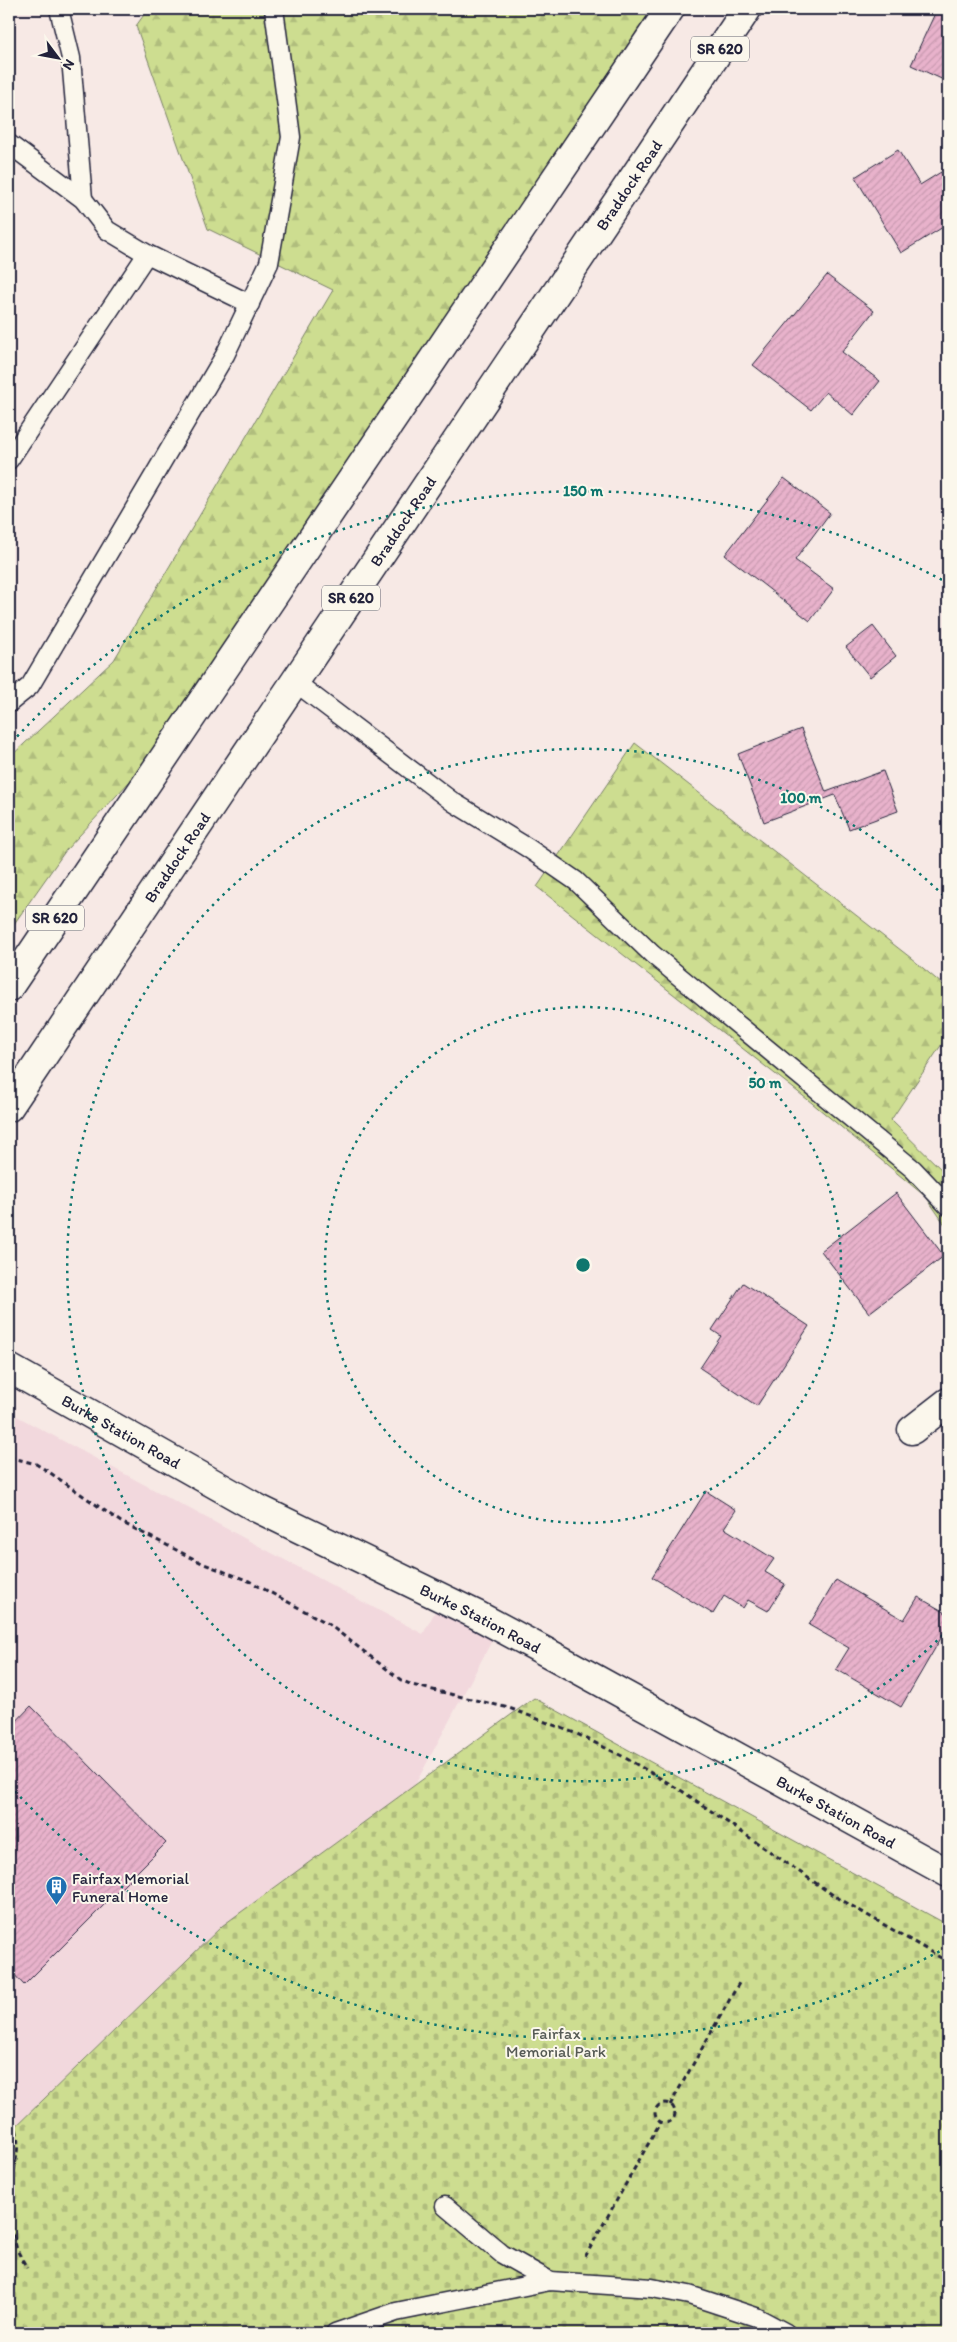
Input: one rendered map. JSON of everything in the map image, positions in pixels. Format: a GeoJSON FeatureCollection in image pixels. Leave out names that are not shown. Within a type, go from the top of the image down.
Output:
{"type":"FeatureCollection","features":[{"type":"Feature","properties":{"kind":"main road","name":"SR 620"},"geometry":{"type":"LineString","coordinates":[[9,987],[670,9]]}},
{"type":"Feature","properties":{"kind":"main road","name":"Braddock Road"},"geometry":{"type":"LineString","coordinates":[[9,1107],[747,9]]}},
{"type":"Feature","properties":{"kind":"main road","name":"Burke Station Road"},"geometry":{"type":"LineString","coordinates":[[9,1368],[259,1509],[477,1615],[553,1655],[948,1873]]}},
{"type":"Feature","properties":{"kind":"main road"},"geometry":{"type":"LineString","coordinates":[[912,1430],[948,1402]]}},
{"type":"Feature","properties":{"kind":"lane"},"geometry":{"type":"LineString","coordinates":[[59,9],[71,58],[83,199]]}},
{"type":"Feature","properties":{"kind":"lane"},"geometry":{"type":"LineString","coordinates":[[9,703],[30,686],[225,355],[269,263],[291,137],[274,9]]}},
{"type":"Feature","properties":{"kind":"lane"},"geometry":{"type":"LineString","coordinates":[[9,144],[83,199],[107,230],[146,254],[250,304]]}},
{"type":"Feature","properties":{"kind":"lane"},"geometry":{"type":"LineString","coordinates":[[9,460],[146,254]]}},
{"type":"Feature","properties":{"kind":"lane"},"geometry":{"type":"LineString","coordinates":[[295,682],[453,802],[528,848],[576,881],[652,954],[913,1169],[948,1206]]}},
{"type":"Feature","properties":{"kind":"lane"},"geometry":{"type":"LineString","coordinates":[[445,2206],[502,2254],[550,2281]]}},
{"type":"Feature","properties":{"kind":"lane"},"geometry":{"type":"LineString","coordinates":[[335,2333],[396,2312],[550,2281],[652,2288],[689,2294],[756,2317],[786,2333]]}},
{"type":"Feature","properties":{"kind":"path"},"geometry":{"type":"LineString","coordinates":[[9,1457],[36,1464],[121,1522],[204,1564],[249,1581],[327,1623],[401,1680],[412,1685],[509,1708],[577,1734],[622,1756],[682,1791],[833,1895],[948,1962]]}},
{"type":"Feature","properties":{"kind":"path"},"geometry":{"type":"LineString","coordinates":[[670,2105],[738,1983]]}},
{"type":"Feature","properties":{"kind":"path"},"geometry":{"type":"LineString","coordinates":[[664,2102],[670,2105],[675,2112],[672,2120],[665,2123],[661,2121],[657,2118],[655,2112],[658,2106],[664,2102]]}},
{"type":"Feature","properties":{"kind":"path"},"geometry":{"type":"LineString","coordinates":[[9,2113],[16,2126],[19,2140],[9,2196]]}},
{"type":"Feature","properties":{"kind":"path"},"geometry":{"type":"LineString","coordinates":[[571,2282],[661,2121]]}},
{"type":"Feature","properties":{"kind":"path"},"geometry":{"type":"LineString","coordinates":[[9,2218],[17,2250],[27,2268]]}},
{"type":"Feature","properties":{"kind":"shaded area"},"geometry":{"type":"Polygon","coordinates":[[[9,1412],[423,1634],[439,1604],[495,1635],[295,2010],[9,2243],[9,1412]]]}},
{"type":"Feature","properties":{"kind":"green space"},"geometry":{"type":"Polygon","coordinates":[[[148,9],[652,9],[157,744],[130,781],[66,850],[9,931],[9,758],[114,660],[333,290],[208,229],[136,26],[148,9]]]}},
{"type":"Feature","properties":{"kind":"green space"},"geometry":{"type":"Polygon","coordinates":[[[635,743],[911,958],[948,989],[948,1035],[891,1120],[948,1176],[948,1229],[926,1197],[812,1103],[537,887],[635,743]]]}},
{"type":"Feature","properties":{"kind":"green space","name":"Fairfax Memorial Park"},"geometry":{"type":"Polygon","coordinates":[[[534,1698],[948,1925],[948,2333],[9,2333],[9,2133],[222,1926],[534,1698]]]}},
{"type":"Feature","properties":{"kind":"building"},"geometry":{"type":"Polygon","coordinates":[[[937,9],[948,9],[948,82],[911,65],[937,9]]]}},
{"type":"Feature","properties":{"kind":"building"},"geometry":{"type":"Polygon","coordinates":[[[898,150],[920,185],[941,172],[948,184],[948,224],[901,253],[855,177],[898,150]]]}},
{"type":"Feature","properties":{"kind":"building"},"geometry":{"type":"Polygon","coordinates":[[[827,275],[874,311],[842,352],[880,381],[853,415],[826,392],[811,410],[753,365],[827,275]]]}},
{"type":"Feature","properties":{"kind":"building"},"geometry":{"type":"Polygon","coordinates":[[[784,478],[830,513],[795,560],[834,589],[810,621],[725,555],[784,478]]]}},
{"type":"Feature","properties":{"kind":"building"},"geometry":{"type":"Polygon","coordinates":[[[873,626],[896,656],[870,677],[846,647],[873,626]]]}},
{"type":"Feature","properties":{"kind":"building"},"geometry":{"type":"Polygon","coordinates":[[[801,729],[826,792],[883,771],[898,811],[849,829],[835,795],[764,822],[738,754],[801,729]]]}},
{"type":"Feature","properties":{"kind":"building"},"geometry":{"type":"Polygon","coordinates":[[[896,1193],[944,1256],[869,1313],[821,1251],[896,1193]]]}},
{"type":"Feature","properties":{"kind":"building"},"geometry":{"type":"Polygon","coordinates":[[[743,1283],[809,1326],[757,1406],[700,1368],[721,1336],[712,1330],[743,1283]]]}},
{"type":"Feature","properties":{"kind":"building"},"geometry":{"type":"Polygon","coordinates":[[[706,1491],[736,1510],[724,1528],[774,1559],[765,1572],[785,1584],[768,1611],[748,1600],[743,1608],[724,1596],[713,1614],[652,1577],[706,1491]]]}},
{"type":"Feature","properties":{"kind":"building"},"geometry":{"type":"Polygon","coordinates":[[[836,1580],[904,1620],[918,1597],[948,1614],[948,1626],[901,1707],[836,1669],[849,1648],[809,1625],[836,1580]]]}},
{"type":"Feature","properties":{"kind":"building","name":"Fairfax Memorial Funeral Home"},"geometry":{"type":"Polygon","coordinates":[[[31,1706],[166,1843],[24,1985],[9,1969],[9,1729],[31,1706]]]}},
{"type":"Feature","properties":{"kind":"place","name":"Fairfax Memorial Funeral Home"},"geometry":{"type":"Point","coordinates":[56,1906]}}]}
